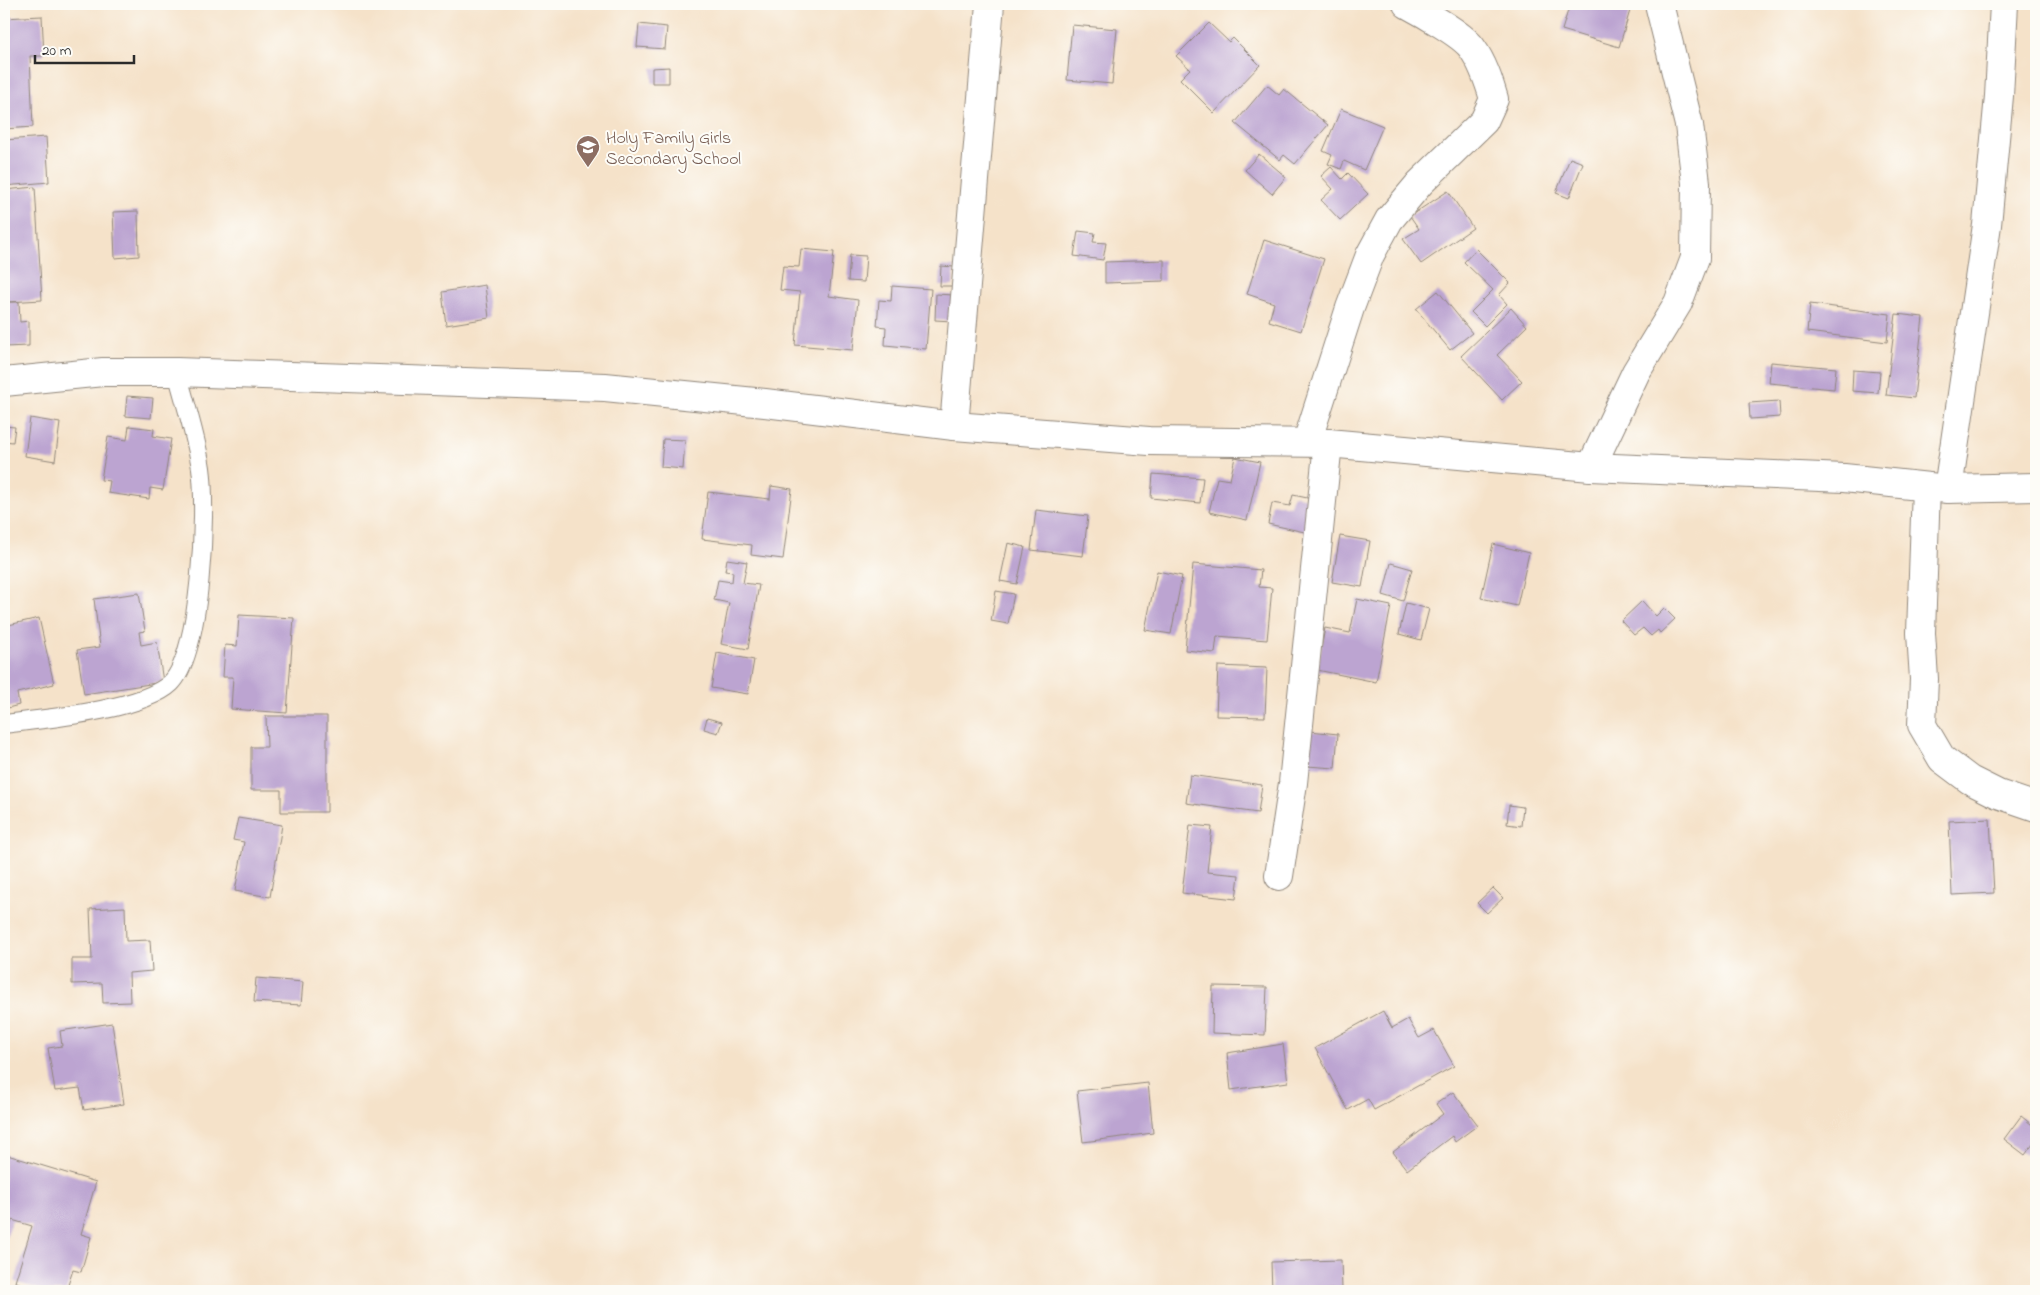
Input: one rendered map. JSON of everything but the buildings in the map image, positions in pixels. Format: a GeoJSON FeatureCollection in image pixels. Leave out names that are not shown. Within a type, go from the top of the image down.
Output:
{"type":"FeatureCollection","features":[{"type":"Feature","properties":{"kind":"street"},"geometry":{"type":"LineString","coordinates":[[954,426],[990,4]]}},
{"type":"Feature","properties":{"kind":"street"},"geometry":{"type":"LineString","coordinates":[[1279,876],[1293,783],[1318,443],[1350,308],[1370,254],[1390,220],[1420,183],[1484,121],[1494,99],[1489,80],[1472,47],[1432,17],[1407,4]]}},
{"type":"Feature","properties":{"kind":"street"},"geometry":{"type":"LineString","coordinates":[[1591,467],[1636,372],[1678,303],[1695,258],[1696,183],[1689,125],[1659,4]]}},
{"type":"Feature","properties":{"kind":"street"},"geometry":{"type":"LineString","coordinates":[[2004,4],[1999,96],[1987,225],[1937,488],[1921,633],[1924,680],[1922,725],[1942,759],[1970,780],[1998,794],[2036,806]]}},
{"type":"Feature","properties":{"kind":"street"},"geometry":{"type":"LineString","coordinates":[[4,382],[103,372],[177,372],[605,387],[765,403],[954,426],[1149,441],[1318,443],[1591,467],[1844,478],[1937,488],[2036,487]]}},
{"type":"Feature","properties":{"kind":"lane"},"geometry":{"type":"LineString","coordinates":[[4,724],[64,717],[143,700],[172,682],[188,652],[203,553],[201,468],[177,372]]}},
{"type":"Feature","properties":{"kind":"place","name":"Holy Family Girls Secondary School"},"geometry":{"type":"Point","coordinates":[588,168]}}]}
